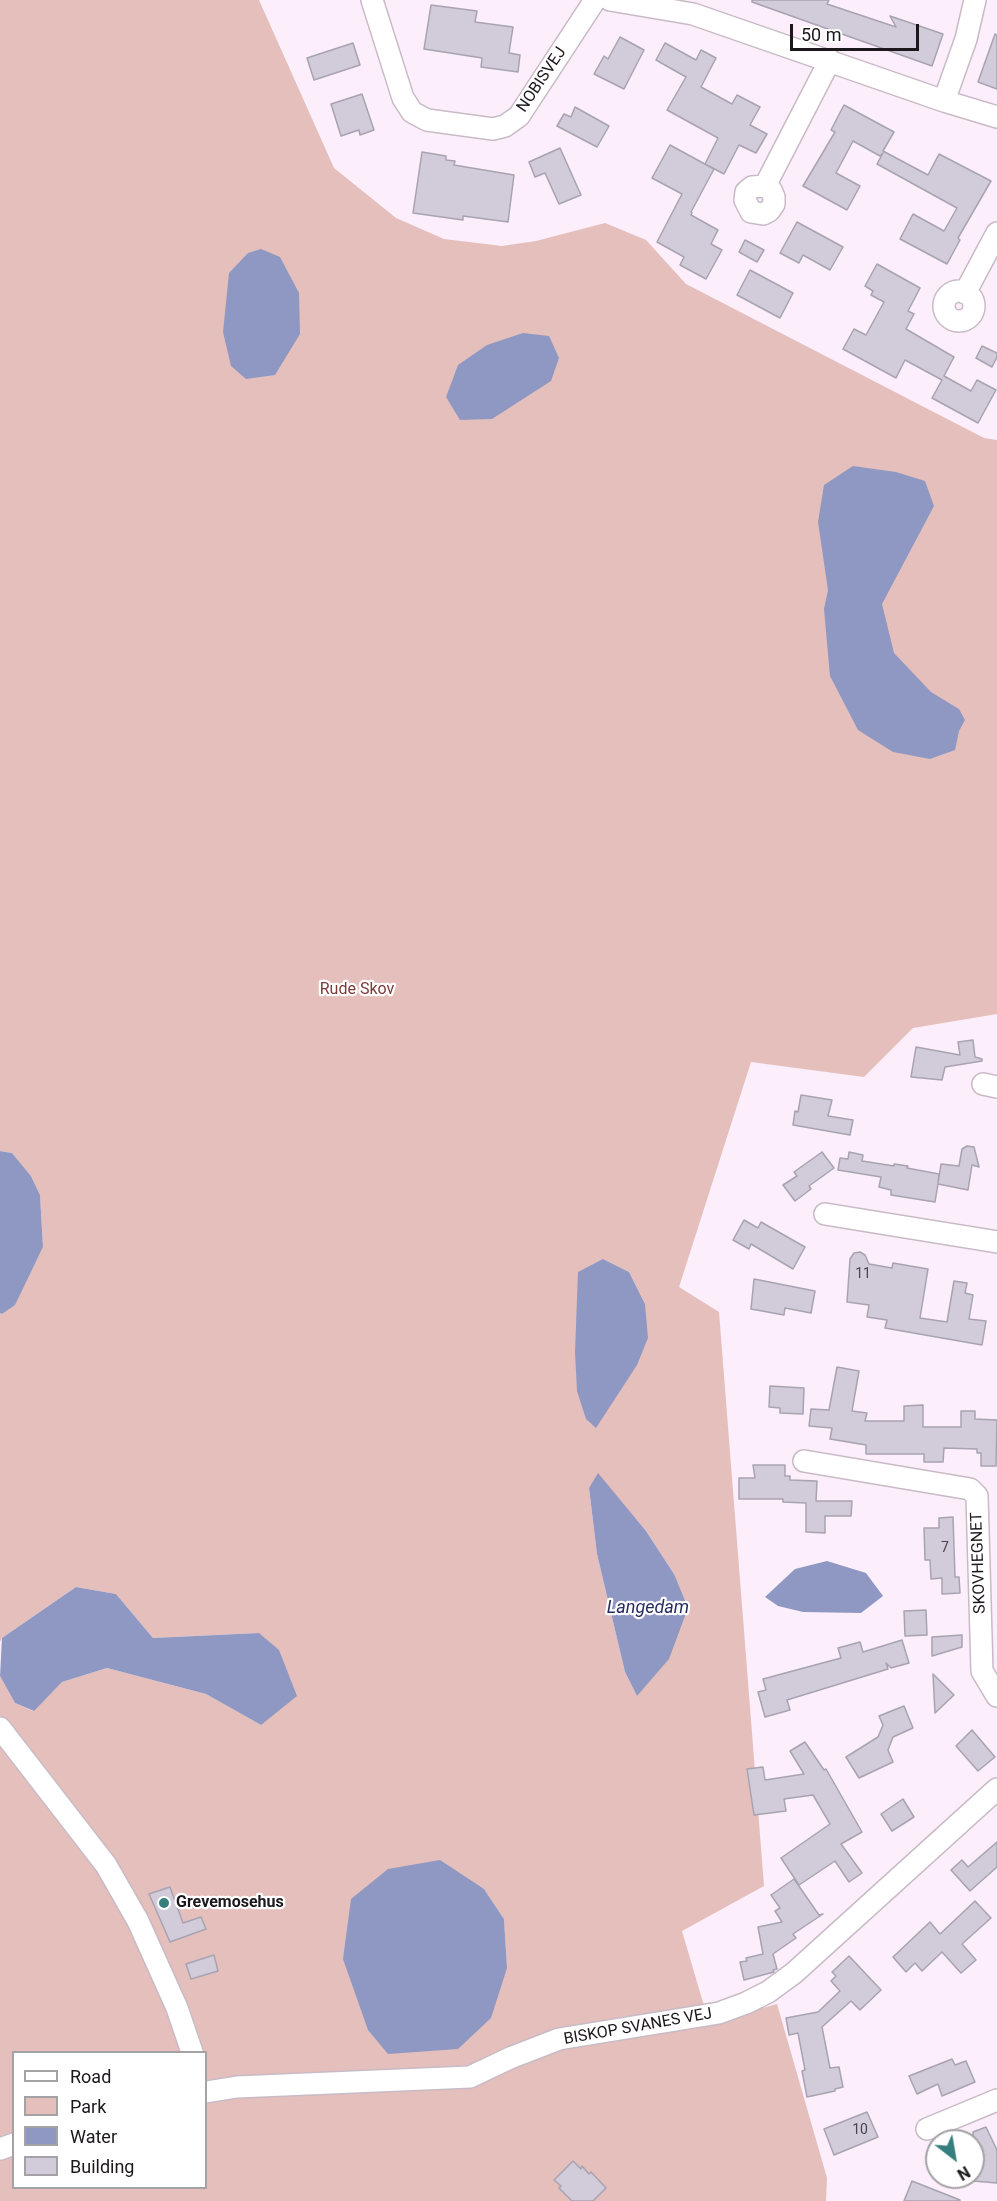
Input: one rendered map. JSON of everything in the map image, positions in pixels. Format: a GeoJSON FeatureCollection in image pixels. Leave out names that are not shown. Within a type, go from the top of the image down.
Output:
{"type":"FeatureCollection","features":[{"type":"Feature","properties":{"kind":"street","name":"NOBISVEJ"},"geometry":{"type":"LineString","coordinates":[[372,0],[403,98],[412,112],[427,120],[493,129],[506,126],[519,116],[595,0]]}},
{"type":"Feature","properties":{"kind":"street"},"geometry":{"type":"LineString","coordinates":[[610,0],[693,14],[944,101],[997,117]]}},
{"type":"Feature","properties":{"kind":"street"},"geometry":{"type":"LineString","coordinates":[[944,101],[966,39],[975,0]]}},
{"type":"Feature","properties":{"kind":"street"},"geometry":{"type":"LineString","coordinates":[[765,186],[830,60]]}},
{"type":"Feature","properties":{"kind":"street"},"geometry":{"type":"LineString","coordinates":[[965,293],[997,232]]}},
{"type":"Feature","properties":{"kind":"street"},"geometry":{"type":"LineString","coordinates":[[825,1214],[997,1242]]}},
{"type":"Feature","properties":{"kind":"street","name":"SKOVHEGNET"},"geometry":{"type":"LineString","coordinates":[[804,1461],[970,1489],[977,1496],[982,1671],[997,1696]]}},
{"type":"Feature","properties":{"kind":"street"},"geometry":{"type":"LineString","coordinates":[[0,1728],[106,1865],[143,1932],[177,2008],[192,2051]]}},
{"type":"Feature","properties":{"kind":"street","name":"BISKOP SVANES VEJ"},"geometry":{"type":"LineString","coordinates":[[207,2092],[237,2087],[470,2077],[559,2039],[719,2013],[737,2007],[768,1992],[794,1973],[997,1789]]}},
{"type":"Feature","properties":{"kind":"street"},"geometry":{"type":"LineString","coordinates":[[927,2129],[997,2100]]}},
{"type":"Feature","properties":{"kind":"green space","name":"Rude Skov"},"geometry":{"type":"Polygon","coordinates":[[[0,0],[259,0],[334,168],[396,218],[444,239],[502,246],[536,241],[605,223],[646,240],[686,284],[984,438],[997,440],[997,1014],[913,1028],[864,1077],[751,1062],[679,1287],[719,1312],[764,1886],[682,1931],[709,2023],[777,2004],[827,2178],[826,2201],[0,2201],[0,1676],[15,1703],[33,1711],[62,1682],[107,1668],[206,1694],[261,1725],[259,1633],[153,1638],[116,1594],[76,1587],[2,1638],[0,1642],[0,1313],[2,1314],[30,1273],[43,1247],[40,1195],[31,1176],[12,1153],[0,1151],[0,0]],[[603,1259],[645,1304],[629,1272],[603,1259]],[[598,1474],[589,1489],[597,1554],[625,1672],[637,1696],[674,1574],[646,1531],[598,1474]],[[484,1889],[507,1968],[504,1919],[484,1889]]]}},
{"type":"Feature","properties":{"kind":"water"},"geometry":{"type":"Polygon","coordinates":[[[261,249],[280,257],[299,293],[300,334],[275,375],[246,379],[231,366],[223,332],[229,273],[248,253],[261,249]]]}},
{"type":"Feature","properties":{"kind":"water"},"geometry":{"type":"Polygon","coordinates":[[[523,333],[549,336],[559,358],[551,381],[492,419],[460,420],[446,397],[458,365],[487,345],[523,333]]]}},
{"type":"Feature","properties":{"kind":"water"},"geometry":{"type":"Polygon","coordinates":[[[853,466],[896,472],[925,481],[934,506],[882,604],[894,653],[931,692],[959,709],[965,720],[959,731],[955,750],[930,759],[893,752],[858,730],[830,676],[824,609],[828,590],[818,522],[824,485],[853,466]]]}},
{"type":"Feature","properties":{"kind":"water"},"geometry":{"type":"Polygon","coordinates":[[[0,1151],[12,1153],[31,1176],[40,1195],[43,1247],[15,1305],[2,1314],[0,1313],[0,1151]]]}},
{"type":"Feature","properties":{"kind":"water"},"geometry":{"type":"Polygon","coordinates":[[[603,1259],[629,1272],[645,1304],[648,1338],[637,1365],[596,1428],[586,1419],[577,1391],[575,1352],[578,1272],[603,1259]]]}},
{"type":"Feature","properties":{"kind":"water","name":"Langedam"},"geometry":{"type":"Polygon","coordinates":[[[598,1473],[646,1531],[674,1574],[688,1608],[669,1659],[637,1696],[625,1672],[597,1554],[589,1488],[598,1473]]]}},
{"type":"Feature","properties":{"kind":"water"},"geometry":{"type":"Polygon","coordinates":[[[827,1561],[866,1573],[883,1596],[861,1613],[803,1612],[778,1606],[765,1597],[795,1569],[827,1561]]]}},
{"type":"Feature","properties":{"kind":"water"},"geometry":{"type":"Polygon","coordinates":[[[76,1587],[116,1594],[153,1638],[259,1633],[279,1650],[297,1696],[261,1725],[206,1694],[107,1668],[62,1682],[34,1711],[15,1703],[0,1676],[2,1638],[76,1587]]]}},
{"type":"Feature","properties":{"kind":"water"},"geometry":{"type":"Polygon","coordinates":[[[440,1860],[484,1889],[504,1919],[507,1968],[491,2018],[458,2049],[388,2054],[368,2030],[343,1959],[351,1899],[388,1869],[440,1860]]]}},
{"type":"Feature","properties":{"kind":"building"},"geometry":{"type":"Polygon","coordinates":[[[752,0],[829,0],[827,4],[896,27],[890,16],[943,34],[932,66],[752,2],[752,0]]]}},
{"type":"Feature","properties":{"kind":"building"},"geometry":{"type":"Polygon","coordinates":[[[431,5],[477,11],[475,22],[513,27],[509,53],[520,55],[518,72],[481,67],[482,58],[424,49],[431,5]]]}},
{"type":"Feature","properties":{"kind":"building"},"geometry":{"type":"Polygon","coordinates":[[[995,34],[997,35],[997,89],[978,82],[995,34]]]}},
{"type":"Feature","properties":{"kind":"building"},"geometry":{"type":"Polygon","coordinates":[[[620,37],[644,50],[624,89],[594,74],[604,56],[608,59],[620,37]]]}},
{"type":"Feature","properties":{"kind":"building"},"geometry":{"type":"Polygon","coordinates":[[[353,43],[360,65],[314,80],[307,58],[353,43]]]}},
{"type":"Feature","properties":{"kind":"building"},"geometry":{"type":"Polygon","coordinates":[[[665,43],[696,60],[701,50],[716,58],[701,87],[732,104],[737,95],[760,107],[750,125],[767,134],[756,153],[739,145],[724,174],[705,164],[718,138],[667,110],[686,77],[656,60],[665,43]]]}},
{"type":"Feature","properties":{"kind":"building"},"geometry":{"type":"Polygon","coordinates":[[[362,94],[374,130],[360,135],[359,130],[341,136],[331,104],[362,94]]]}},
{"type":"Feature","properties":{"kind":"building"},"geometry":{"type":"Polygon","coordinates":[[[844,105],[894,132],[883,151],[928,175],[939,154],[991,181],[958,238],[960,240],[947,264],[900,239],[913,214],[944,231],[957,208],[877,164],[883,153],[880,156],[853,141],[836,173],[860,186],[847,210],[803,186],[835,132],[831,130],[844,105]]]}},
{"type":"Feature","properties":{"kind":"building"},"geometry":{"type":"Polygon","coordinates":[[[575,107],[609,126],[597,147],[557,126],[564,114],[571,117],[575,107]]]}},
{"type":"Feature","properties":{"kind":"building"},"geometry":{"type":"Polygon","coordinates":[[[670,145],[714,169],[691,212],[691,215],[718,230],[711,244],[722,250],[706,279],[680,265],[684,257],[657,242],[682,194],[652,178],[670,145]]]}},
{"type":"Feature","properties":{"kind":"building"},"geometry":{"type":"Polygon","coordinates":[[[560,148],[581,195],[559,204],[545,173],[535,177],[529,162],[560,148]]]}},
{"type":"Feature","properties":{"kind":"building"},"geometry":{"type":"Polygon","coordinates":[[[422,152],[446,156],[446,160],[455,161],[454,165],[514,175],[508,222],[463,216],[463,220],[413,213],[422,152]]]}},
{"type":"Feature","properties":{"kind":"building"},"geometry":{"type":"Polygon","coordinates":[[[797,222],[843,247],[830,270],[803,255],[799,263],[780,253],[797,222]]]}},
{"type":"Feature","properties":{"kind":"building"},"geometry":{"type":"Polygon","coordinates":[[[745,240],[764,250],[757,262],[739,252],[745,240]]]}},
{"type":"Feature","properties":{"kind":"building"},"geometry":{"type":"Polygon","coordinates":[[[877,264],[920,288],[908,311],[914,314],[906,329],[954,357],[944,376],[971,391],[977,380],[996,390],[978,423],[932,398],[942,380],[905,360],[896,378],[843,349],[854,329],[866,335],[884,302],[871,295],[873,291],[865,286],[877,264]]]}},
{"type":"Feature","properties":{"kind":"building"},"geometry":{"type":"Polygon","coordinates":[[[750,270],[793,293],[780,318],[737,295],[750,270]]]}},
{"type":"Feature","properties":{"kind":"building"},"geometry":{"type":"Polygon","coordinates":[[[982,346],[997,353],[992,367],[976,358],[982,346]]]}},
{"type":"Feature","properties":{"kind":"building"},"geometry":{"type":"Polygon","coordinates":[[[973,1040],[975,1057],[982,1061],[945,1067],[942,1080],[911,1077],[916,1047],[960,1055],[958,1042],[973,1040]]]}},
{"type":"Feature","properties":{"kind":"building"},"geometry":{"type":"Polygon","coordinates":[[[801,1095],[832,1100],[828,1116],[853,1120],[850,1135],[793,1125],[801,1095]]]}},
{"type":"Feature","properties":{"kind":"building"},"geometry":{"type":"Polygon","coordinates":[[[967,1146],[974,1147],[979,1167],[972,1165],[968,1190],[938,1184],[935,1202],[891,1195],[891,1190],[879,1187],[881,1177],[838,1170],[840,1158],[848,1159],[849,1152],[863,1155],[862,1161],[908,1166],[907,1168],[939,1174],[938,1183],[941,1164],[959,1166],[962,1149],[967,1146]]]}},
{"type":"Feature","properties":{"kind":"building"},"geometry":{"type":"Polygon","coordinates":[[[822,1152],[834,1168],[809,1186],[811,1189],[795,1201],[783,1185],[797,1176],[794,1172],[822,1152]]]}},
{"type":"Feature","properties":{"kind":"building"},"geometry":{"type":"Polygon","coordinates":[[[744,1220],[758,1228],[761,1222],[805,1247],[793,1269],[751,1244],[749,1249],[733,1240],[744,1220]]]}},
{"type":"Feature","properties":{"kind":"building"},"geometry":{"type":"Polygon","coordinates":[[[860,1252],[865,1255],[869,1264],[892,1268],[893,1263],[928,1269],[920,1318],[947,1322],[954,1281],[967,1283],[965,1293],[973,1295],[969,1319],[986,1321],[982,1345],[885,1328],[887,1320],[867,1317],[869,1305],[847,1302],[850,1259],[854,1253],[860,1252]]]}},
{"type":"Feature","properties":{"kind":"building"},"geometry":{"type":"Polygon","coordinates":[[[754,1279],[815,1291],[811,1313],[785,1308],[784,1315],[751,1309],[754,1279]]]}},
{"type":"Feature","properties":{"kind":"building"},"geometry":{"type":"Polygon","coordinates":[[[837,1367],[859,1371],[852,1411],[867,1413],[865,1421],[904,1421],[904,1406],[923,1405],[923,1427],[961,1427],[961,1411],[975,1411],[975,1419],[997,1420],[996,1466],[981,1466],[981,1453],[977,1453],[977,1449],[944,1448],[943,1462],[924,1462],[924,1454],[866,1454],[866,1445],[830,1439],[832,1428],[809,1426],[811,1409],[829,1410],[837,1367]]]}},
{"type":"Feature","properties":{"kind":"building"},"geometry":{"type":"Polygon","coordinates":[[[770,1386],[804,1388],[803,1414],[780,1413],[780,1408],[769,1407],[770,1386]]]}},
{"type":"Feature","properties":{"kind":"building"},"geometry":{"type":"Polygon","coordinates":[[[753,1465],[785,1465],[785,1476],[790,1476],[790,1480],[817,1481],[816,1501],[852,1501],[851,1516],[825,1516],[825,1533],[806,1532],[806,1503],[783,1502],[783,1499],[739,1499],[739,1478],[755,1478],[753,1465]]]}},
{"type":"Feature","properties":{"kind":"building"},"geometry":{"type":"Polygon","coordinates":[[[953,1517],[955,1577],[959,1577],[960,1593],[942,1594],[942,1578],[931,1579],[930,1560],[925,1560],[924,1528],[939,1528],[939,1518],[953,1517]]]}},
{"type":"Feature","properties":{"kind":"building"},"geometry":{"type":"Polygon","coordinates":[[[926,1610],[927,1635],[905,1636],[904,1611],[926,1610]]]}},
{"type":"Feature","properties":{"kind":"building"},"geometry":{"type":"Polygon","coordinates":[[[962,1635],[962,1647],[932,1656],[932,1637],[962,1635]]]}},
{"type":"Feature","properties":{"kind":"building"},"geometry":{"type":"Polygon","coordinates":[[[902,1640],[909,1663],[891,1668],[886,1663],[888,1669],[787,1700],[790,1710],[765,1717],[758,1692],[766,1690],[763,1679],[841,1658],[838,1648],[860,1642],[863,1652],[902,1640]]]}},
{"type":"Feature","properties":{"kind":"building"},"geometry":{"type":"Polygon","coordinates":[[[933,1674],[954,1695],[935,1713],[933,1674]]]}},
{"type":"Feature","properties":{"kind":"building"},"geometry":{"type":"Polygon","coordinates":[[[904,1706],[913,1728],[893,1737],[888,1750],[893,1762],[859,1778],[846,1757],[878,1737],[883,1725],[879,1716],[904,1706]]]}},
{"type":"Feature","properties":{"kind":"building"},"geometry":{"type":"Polygon","coordinates":[[[972,1730],[995,1757],[978,1771],[956,1746],[972,1730]]]}},
{"type":"Feature","properties":{"kind":"building"},"geometry":{"type":"Polygon","coordinates":[[[805,1742],[824,1770],[826,1769],[862,1832],[841,1844],[862,1873],[849,1882],[835,1861],[799,1885],[781,1858],[830,1824],[813,1795],[784,1799],[786,1811],[754,1815],[747,1769],[763,1767],[765,1780],[804,1774],[790,1751],[805,1742]]]}},
{"type":"Feature","properties":{"kind":"building"},"geometry":{"type":"Polygon","coordinates":[[[903,1799],[914,1817],[892,1831],[881,1814],[903,1799]]]}},
{"type":"Feature","properties":{"kind":"building"},"geometry":{"type":"Polygon","coordinates":[[[997,1842],[997,1867],[970,1891],[951,1870],[962,1860],[968,1867],[997,1842]]]}},
{"type":"Feature","properties":{"kind":"building"},"geometry":{"type":"Polygon","coordinates":[[[794,1879],[819,1915],[823,1914],[793,1934],[796,1938],[773,1954],[777,1969],[773,1970],[774,1972],[744,1980],[740,1962],[747,1961],[746,1958],[763,1954],[758,1927],[782,1922],[775,1911],[780,1908],[771,1895],[794,1879]]]}},
{"type":"Feature","properties":{"kind":"building"},"geometry":{"type":"Polygon","coordinates":[[[170,1887],[183,1923],[201,1917],[206,1929],[170,1942],[149,1894],[170,1887]]]}},
{"type":"Feature","properties":{"kind":"building"},"geometry":{"type":"Polygon","coordinates":[[[975,1901],[991,1918],[962,1944],[976,1960],[961,1973],[942,1952],[922,1971],[915,1963],[906,1972],[893,1957],[930,1922],[940,1934],[975,1901]]]}},
{"type":"Feature","properties":{"kind":"building"},"geometry":{"type":"Polygon","coordinates":[[[214,1955],[218,1971],[191,1979],[186,1964],[214,1955]]]}},
{"type":"Feature","properties":{"kind":"building"},"geometry":{"type":"Polygon","coordinates":[[[849,1956],[881,1990],[860,2010],[851,2001],[822,2027],[830,2068],[839,2067],[843,2087],[807,2097],[798,2033],[789,2035],[786,2018],[818,2012],[840,1991],[831,1981],[836,1976],[832,1972],[849,1956]]]}},
{"type":"Feature","properties":{"kind":"building"},"geometry":{"type":"Polygon","coordinates":[[[952,2059],[955,2065],[966,2061],[975,2082],[942,2096],[938,2084],[917,2094],[909,2076],[952,2059]]]}},
{"type":"Feature","properties":{"kind":"building"},"geometry":{"type":"Polygon","coordinates":[[[867,2112],[878,2137],[834,2155],[824,2129],[867,2112]]]}},
{"type":"Feature","properties":{"kind":"building"},"geometry":{"type":"Polygon","coordinates":[[[986,2127],[997,2150],[997,2183],[985,2182],[985,2129],[981,2129],[986,2127]]]}},
{"type":"Feature","properties":{"kind":"building"},"geometry":{"type":"Polygon","coordinates":[[[573,2161],[589,2174],[591,2172],[606,2188],[593,2201],[572,2201],[554,2180],[573,2161]]]}},
{"type":"Feature","properties":{"kind":"building"},"geometry":{"type":"Polygon","coordinates":[[[912,2181],[925,2186],[925,2189],[932,2189],[960,2200],[960,2201],[904,2201],[912,2181]]]}},
{"type":"Feature","properties":{"kind":"place","name":"Grevemosehus"},"geometry":{"type":"Point","coordinates":[164,1903]}}]}
